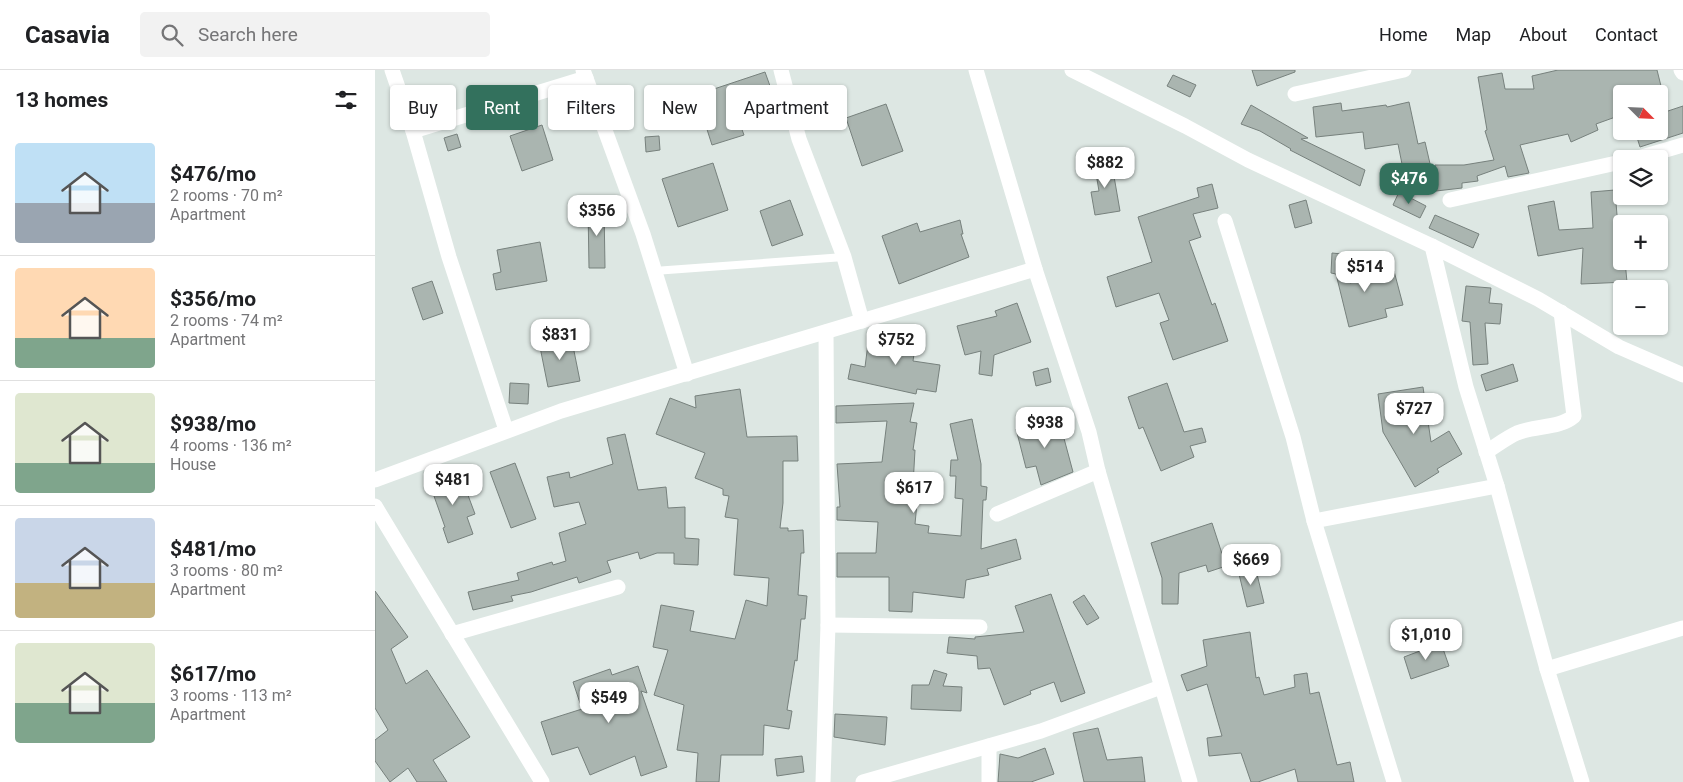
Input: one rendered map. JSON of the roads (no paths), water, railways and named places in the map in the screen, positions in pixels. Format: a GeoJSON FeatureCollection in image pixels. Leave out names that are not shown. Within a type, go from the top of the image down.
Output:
{"type":"FeatureCollection","features":[{"type":"Feature","properties":{"kind":"street"},"geometry":{"type":"LineString","coordinates":[[392,70],[413,131],[449,257],[506,430]]}},
{"type":"Feature","properties":{"kind":"street"},"geometry":{"type":"LineString","coordinates":[[781,70],[799,139],[844,258],[862,321]]}},
{"type":"Feature","properties":{"kind":"street"},"geometry":{"type":"LineString","coordinates":[[976,70],[1035,269],[1089,432],[1098,471],[1190,782]]}},
{"type":"Feature","properties":{"kind":"street"},"geometry":{"type":"LineString","coordinates":[[1072,70],[1276,174],[1432,246],[1561,312],[1619,347],[1683,375]]}},
{"type":"Feature","properties":{"kind":"street"},"geometry":{"type":"LineString","coordinates":[[1295,94],[1405,70]]}},
{"type":"Feature","properties":{"kind":"street"},"geometry":{"type":"LineString","coordinates":[[413,131],[584,74],[654,271],[687,374]]}},
{"type":"Feature","properties":{"kind":"street"},"geometry":{"type":"LineString","coordinates":[[1668,150],[1683,146]]}},
{"type":"Feature","properties":{"kind":"street"},"geometry":{"type":"LineString","coordinates":[[1450,200],[1613,164]]}},
{"type":"Feature","properties":{"kind":"street"},"geometry":{"type":"LineString","coordinates":[[1225,221],[1293,436],[1314,521],[1394,782]]}},
{"type":"Feature","properties":{"kind":"street"},"geometry":{"type":"LineString","coordinates":[[1432,246],[1466,387],[1497,486],[1547,669],[1582,782]]}},
{"type":"Feature","properties":{"kind":"street"},"geometry":{"type":"LineString","coordinates":[[375,480],[506,430],[1035,269]]}},
{"type":"Feature","properties":{"kind":"street"},"geometry":{"type":"LineString","coordinates":[[1486,452],[1517,433],[1537,427],[1566,424],[1574,416],[1561,312]]}},
{"type":"Feature","properties":{"kind":"street"},"geometry":{"type":"LineString","coordinates":[[823,782],[828,625],[826,332]]}},
{"type":"Feature","properties":{"kind":"street"},"geometry":{"type":"LineString","coordinates":[[997,514],[1098,471]]}},
{"type":"Feature","properties":{"kind":"street"},"geometry":{"type":"LineString","coordinates":[[1314,521],[1497,486]]}},
{"type":"Feature","properties":{"kind":"street"},"geometry":{"type":"LineString","coordinates":[[375,506],[542,782]]}},
{"type":"Feature","properties":{"kind":"street"},"geometry":{"type":"LineString","coordinates":[[452,634],[618,587]]}},
{"type":"Feature","properties":{"kind":"street"},"geometry":{"type":"LineString","coordinates":[[828,625],[980,627]]}},
{"type":"Feature","properties":{"kind":"street"},"geometry":{"type":"LineString","coordinates":[[1547,669],[1683,628]]}},
{"type":"Feature","properties":{"kind":"street"},"geometry":{"type":"LineString","coordinates":[[863,782],[1041,731],[1161,687]]}},
{"type":"Feature","properties":{"kind":"street"},"geometry":{"type":"LineString","coordinates":[[989,746],[989,782]]}},
{"type":"Feature","properties":{"kind":"lane"},"geometry":{"type":"LineString","coordinates":[[654,271],[844,258]]}}]}
